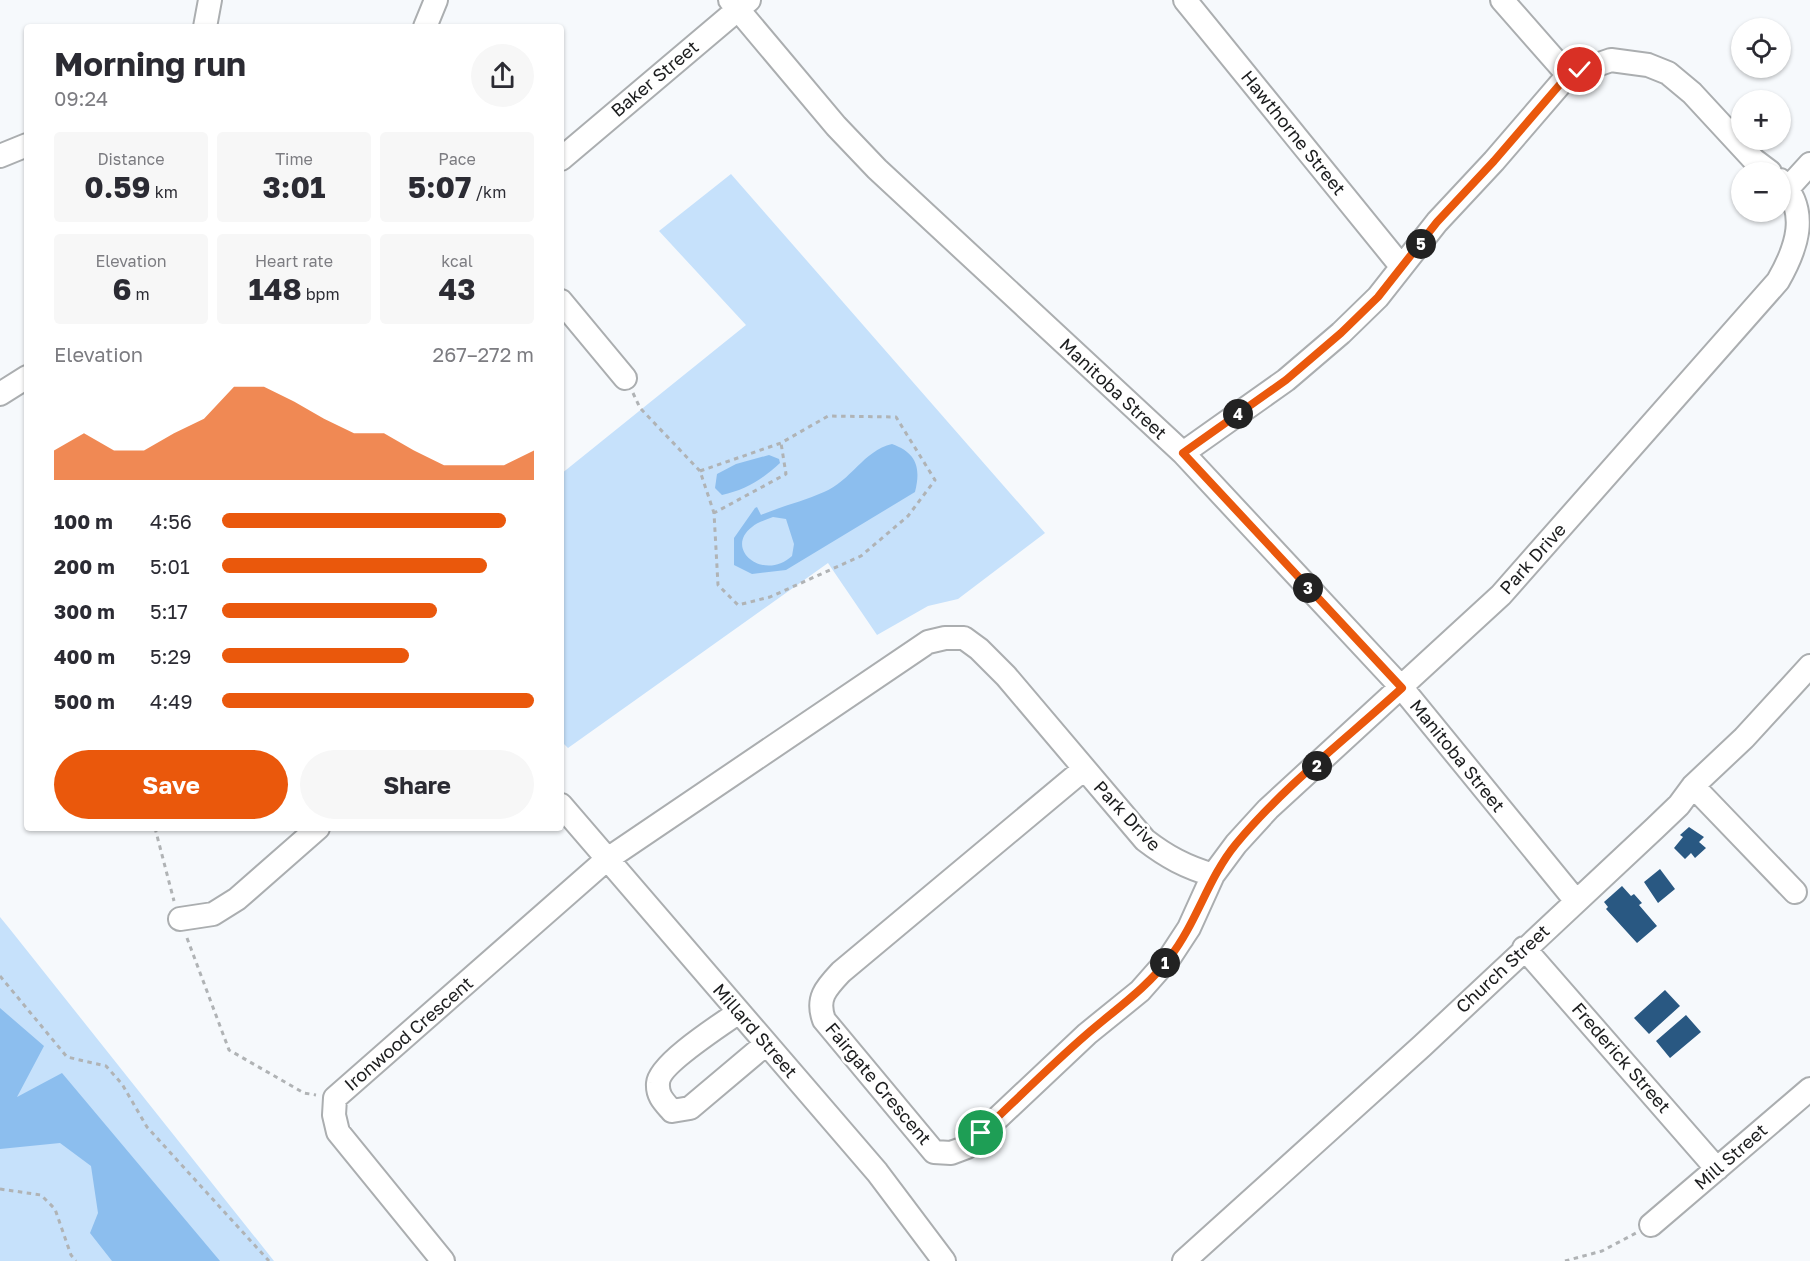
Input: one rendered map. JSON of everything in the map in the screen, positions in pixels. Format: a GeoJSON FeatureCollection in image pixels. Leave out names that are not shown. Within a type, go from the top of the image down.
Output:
{"type":"FeatureCollection","features":[{"type":"Feature","properties":{"kind":"street"},"geometry":{"type":"LineString","coordinates":[[206,24],[210,0]]}},
{"type":"Feature","properties":{"kind":"street"},"geometry":{"type":"LineString","coordinates":[[426,24],[436,0]]}},
{"type":"Feature","properties":{"kind":"street","name":"Hawthorne Street"},"geometry":{"type":"LineString","coordinates":[[1185,0],[1401,266]]}},
{"type":"Feature","properties":{"kind":"street"},"geometry":{"type":"LineString","coordinates":[[1502,0],[1568,75]]}},
{"type":"Feature","properties":{"kind":"street","name":"Baker Street"},"geometry":{"type":"LineString","coordinates":[[564,156],[739,3]]}},
{"type":"Feature","properties":{"kind":"street","name":"Manitoba Street"},"geometry":{"type":"LineString","coordinates":[[739,3],[836,126],[877,169],[1183,453],[1402,688],[1576,901]]}},
{"type":"Feature","properties":{"kind":"street"},"geometry":{"type":"LineString","coordinates":[[1183,453],[1315,357],[1378,297],[1401,266],[1568,75],[1611,60],[1648,64],[1668,73],[1692,93],[1757,162]]}},
{"type":"Feature","properties":{"kind":"street"},"geometry":{"type":"LineString","coordinates":[[0,156],[24,146]]}},
{"type":"Feature","properties":{"kind":"street","name":"Park Drive"},"geometry":{"type":"LineString","coordinates":[[1791,179],[1810,164]]}},
{"type":"Feature","properties":{"kind":"street","name":"Park Drive"},"geometry":{"type":"LineString","coordinates":[[606,860],[928,642],[945,638],[964,638],[980,649],[1006,676],[1121,814],[1165,856],[1186,867],[1213,875],[1236,844],[1268,810],[1501,595],[1778,281],[1796,252],[1801,236],[1802,220],[1798,202],[1791,192]]}},
{"type":"Feature","properties":{"kind":"street"},"geometry":{"type":"LineString","coordinates":[[564,305],[625,378]]}},
{"type":"Feature","properties":{"kind":"street"},"geometry":{"type":"LineString","coordinates":[[0,394],[24,379]]}},
{"type":"Feature","properties":{"kind":"street","name":"Church Street"},"geometry":{"type":"LineString","coordinates":[[1184,1261],[1422,1046],[1679,805],[1693,786],[1744,738],[1810,666]]}},
{"type":"Feature","properties":{"kind":"street","name":"Fairgate Crescent"},"geometry":{"type":"LineString","coordinates":[[1084,769],[841,972],[822,993],[819,1008],[824,1020],[934,1152],[951,1153],[967,1147],[1087,1034],[1140,991],[1170,957],[1188,928],[1213,875]]}},
{"type":"Feature","properties":{"kind":"street"},"geometry":{"type":"LineString","coordinates":[[1693,786],[1795,892]]}},
{"type":"Feature","properties":{"kind":"street","name":"Millard Street"},"geometry":{"type":"LineString","coordinates":[[564,809],[877,1172],[944,1261]]}},
{"type":"Feature","properties":{"kind":"street"},"geometry":{"type":"LineString","coordinates":[[180,919],[213,914],[237,899],[315,831]]}},
{"type":"Feature","properties":{"kind":"street","name":"Ironwood Crescent"},"geometry":{"type":"LineString","coordinates":[[443,1261],[338,1132],[334,1115],[335,1098],[606,860]]}},
{"type":"Feature","properties":{"kind":"street","name":"Frederick Street"},"geometry":{"type":"LineString","coordinates":[[1524,948],[1717,1169]]}},
{"type":"Feature","properties":{"kind":"street"},"geometry":{"type":"LineString","coordinates":[[739,1012],[666,1067],[657,1080],[659,1096],[672,1111],[690,1108],[766,1044]]}},
{"type":"Feature","properties":{"kind":"street","name":"Mill Street"},"geometry":{"type":"LineString","coordinates":[[1651,1225],[1810,1089]]}},
{"type":"Feature","properties":{"kind":"path"},"geometry":{"type":"LineString","coordinates":[[625,378],[640,408],[700,471],[714,513],[718,585],[738,605],[770,597],[861,556],[908,516],[934,480],[896,417],[828,416],[781,443],[700,471]]}},
{"type":"Feature","properties":{"kind":"path"},"geometry":{"type":"LineString","coordinates":[[714,513],[786,474],[781,443]]}},
{"type":"Feature","properties":{"kind":"path"},"geometry":{"type":"LineString","coordinates":[[156,831],[164,872],[229,1050],[304,1093],[335,1098]]}},
{"type":"Feature","properties":{"kind":"path"},"geometry":{"type":"LineString","coordinates":[[0,976],[67,1057],[106,1065],[122,1084],[147,1127],[269,1261]]}},
{"type":"Feature","properties":{"kind":"path"},"geometry":{"type":"LineString","coordinates":[[0,1189],[41,1195],[55,1209],[71,1256],[76,1261]]}},
{"type":"Feature","properties":{"kind":"path"},"geometry":{"type":"LineString","coordinates":[[1565,1261],[1602,1251],[1651,1225]]}},
{"type":"Feature","properties":{"kind":"shaded area"},"geometry":{"type":"Polygon","coordinates":[[[731,174],[1045,533],[958,599],[928,606],[877,635],[828,563],[568,748],[564,744],[564,472],[746,325],[659,231],[731,174]]]}},
{"type":"Feature","properties":{"kind":"shaded area"},"geometry":{"type":"Polygon","coordinates":[[[0,917],[9,928],[274,1261],[0,1261],[0,917]]]}},
{"type":"Feature","properties":{"kind":"water"},"geometry":{"type":"Polygon","coordinates":[[[892,444],[912,457],[917,469],[915,492],[786,570],[752,574],[734,565],[734,538],[755,508],[757,507],[761,515],[824,492],[842,481],[865,459],[892,444]],[[773,517],[762,521],[754,525],[744,536],[742,544],[751,560],[770,566],[781,563],[792,556],[794,544],[786,519],[773,517]]]}},
{"type":"Feature","properties":{"kind":"water"},"geometry":{"type":"Polygon","coordinates":[[[769,455],[779,459],[780,463],[753,483],[722,495],[715,488],[717,474],[736,464],[769,455]]]}},
{"type":"Feature","properties":{"kind":"water"},"geometry":{"type":"Polygon","coordinates":[[[0,1008],[44,1046],[17,1097],[62,1073],[220,1261],[112,1261],[90,1233],[98,1213],[91,1166],[60,1143],[0,1149],[0,1008]]]}},
{"type":"Feature","properties":{"kind":"building"},"geometry":{"type":"Polygon","coordinates":[[[1689,827],[1704,837],[1699,842],[1706,848],[1695,858],[1691,853],[1685,859],[1674,848],[1683,837],[1680,835],[1689,827]]]}},
{"type":"Feature","properties":{"kind":"building"},"geometry":{"type":"Polygon","coordinates":[[[1660,869],[1675,889],[1658,903],[1644,882],[1660,869]]]}},
{"type":"Feature","properties":{"kind":"building"},"geometry":{"type":"Polygon","coordinates":[[[1622,886],[1642,903],[1639,905],[1657,926],[1637,943],[1606,909],[1608,907],[1604,902],[1622,886]]]}},
{"type":"Feature","properties":{"kind":"building"},"geometry":{"type":"Polygon","coordinates":[[[1665,990],[1680,1006],[1649,1034],[1634,1018],[1665,990]]]}},
{"type":"Feature","properties":{"kind":"building"},"geometry":{"type":"Polygon","coordinates":[[[1686,1015],[1701,1032],[1670,1058],[1656,1041],[1686,1015]]]}},
{"type":"Feature","properties":{"kind":"route"},"geometry":{"type":"LineString","coordinates":[[981,1133],[1087,1034],[1140,991],[1170,957],[1188,928],[1213,875],[1236,844],[1268,810],[1402,688],[1183,453],[1286,380],[1341,333],[1378,297],[1437,222],[1494,161],[1568,75],[1580,70]]}}]}
